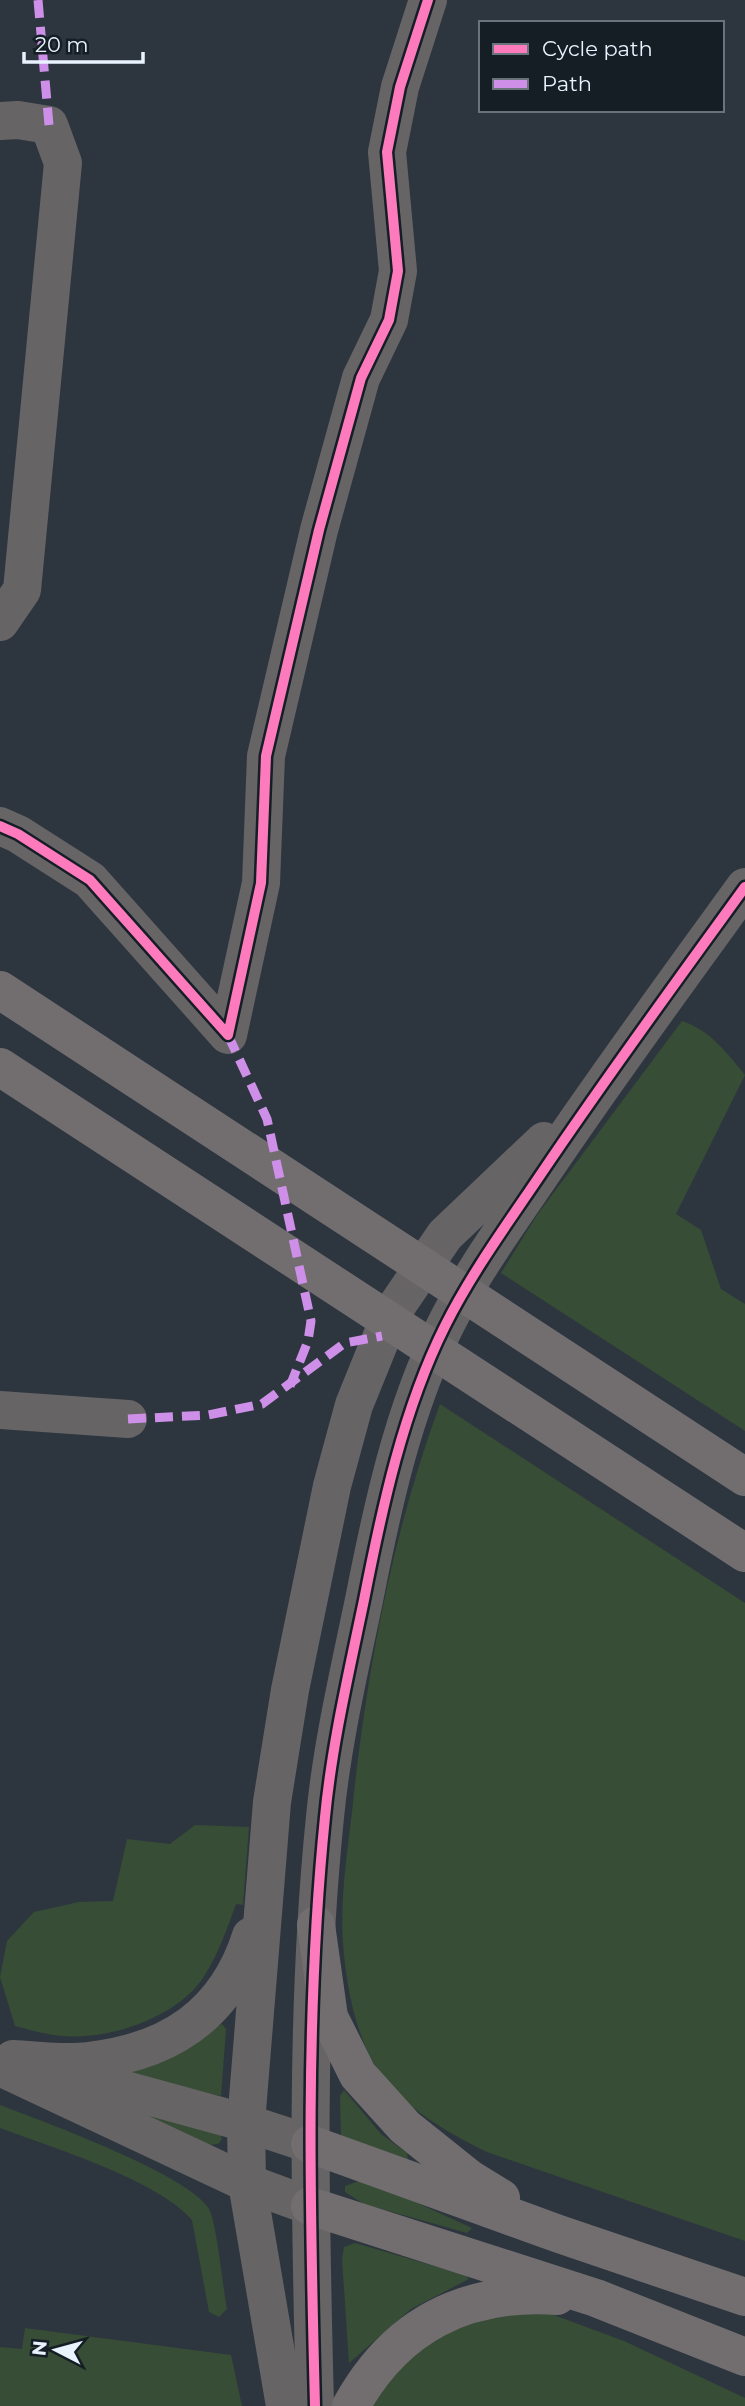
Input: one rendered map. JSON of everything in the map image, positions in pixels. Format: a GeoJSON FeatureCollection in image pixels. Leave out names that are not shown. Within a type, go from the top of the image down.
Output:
{"type":"FeatureCollection","features":[{"type":"Feature","properties":{"kind":"main road"},"geometry":{"type":"LineString","coordinates":[[0,990],[745,1477]]}},
{"type":"Feature","properties":{"kind":"main road"},"geometry":{"type":"LineString","coordinates":[[0,1067],[745,1553]]}},
{"type":"Feature","properties":{"kind":"main road"},"geometry":{"type":"LineString","coordinates":[[316,1925],[329,2017],[358,2075],[405,2127],[438,2154],[559,2235]]}},
{"type":"Feature","properties":{"kind":"main road"},"geometry":{"type":"LineString","coordinates":[[310,2144],[559,2235],[744,2296]]}},
{"type":"Feature","properties":{"kind":"main road"},"geometry":{"type":"LineString","coordinates":[[310,2206],[596,2298],[745,2357]]}},
{"type":"Feature","properties":{"kind":"main road"},"geometry":{"type":"LineString","coordinates":[[351,2406],[363,2384],[395,2348],[428,2320],[448,2311],[469,2302],[529,2294],[596,2298]]}},
{"type":"Feature","properties":{"kind":"street"},"geometry":{"type":"LineString","coordinates":[[0,826],[18,834],[90,880],[228,1035],[261,883],[266,756],[319,530],[358,391],[389,320],[398,271],[387,152],[400,87],[428,0]]}},
{"type":"Feature","properties":{"kind":"street"},"geometry":{"type":"LineString","coordinates":[[0,121],[18,120],[49,125],[63,163],[22,590],[0,622]]}},
{"type":"Feature","properties":{"kind":"street"},"geometry":{"type":"LineString","coordinates":[[315,2406],[310,2144],[316,1925],[325,1814],[337,1733],[370,1566],[389,1488],[418,1390],[445,1326],[483,1261],[601,1086],[745,887]]}},
{"type":"Feature","properties":{"kind":"street"},"geometry":{"type":"LineString","coordinates":[[285,2406],[247,2183],[246,2123],[272,1802],[290,1690],[332,1486],[354,1405],[398,1304],[445,1235],[601,1086]]}},
{"type":"Feature","properties":{"kind":"street"},"geometry":{"type":"LineString","coordinates":[[0,1410],[128,1419]]}},
{"type":"Feature","properties":{"kind":"street"},"geometry":{"type":"LineString","coordinates":[[4,2060],[85,2062],[126,2055],[175,2036],[214,2007],[231,1984],[246,1952],[265,1895]]}},
{"type":"Feature","properties":{"kind":"street"},"geometry":{"type":"LineString","coordinates":[[4,2060],[246,2123],[310,2144]]}},
{"type":"Feature","properties":{"kind":"street"},"geometry":{"type":"LineString","coordinates":[[4,2060],[247,2183],[310,2206]]}},
{"type":"Feature","properties":{"kind":"green space"},"geometry":{"type":"Polygon","coordinates":[[[682,1021],[709,1036],[745,1075],[676,1214],[701,1230],[721,1289],[745,1304],[745,1431],[501,1273],[537,1215],[682,1021]]]}},
{"type":"Feature","properties":{"kind":"green space"},"geometry":{"type":"Polygon","coordinates":[[[440,1404],[745,1603],[745,2241],[487,2152],[427,2118],[400,2096],[378,2070],[363,2041],[349,1992],[342,1927],[344,1877],[358,1760],[383,1605],[408,1503],[440,1404]]]}},
{"type":"Feature","properties":{"kind":"green space"},"geometry":{"type":"Polygon","coordinates":[[[195,1825],[249,1827],[243,1905],[236,1904],[213,1960],[191,1992],[159,2015],[140,2024],[100,2034],[57,2035],[15,2026],[0,1977],[7,1941],[34,1912],[79,1902],[113,1901],[127,1839],[170,1844],[195,1825]]]}},
{"type":"Feature","properties":{"kind":"green space"},"geometry":{"type":"Polygon","coordinates":[[[222,2024],[226,2029],[221,2096],[124,2074],[222,2024]]]}},
{"type":"Feature","properties":{"kind":"green space"},"geometry":{"type":"Polygon","coordinates":[[[344,2090],[381,2134],[407,2153],[408,2160],[341,2137],[340,2096],[344,2090]]]}},
{"type":"Feature","properties":{"kind":"green space"},"geometry":{"type":"Polygon","coordinates":[[[97,2092],[220,2133],[222,2139],[218,2144],[209,2145],[97,2092]]]}},
{"type":"Feature","properties":{"kind":"green space"},"geometry":{"type":"Polygon","coordinates":[[[0,2105],[146,2165],[196,2195],[209,2209],[212,2217],[227,2309],[219,2317],[209,2312],[192,2220],[176,2205],[130,2178],[0,2128],[0,2105]]]}},
{"type":"Feature","properties":{"kind":"green space"},"geometry":{"type":"Polygon","coordinates":[[[359,2181],[398,2194],[472,2228],[467,2233],[364,2204],[345,2192],[345,2186],[359,2181]]]}},
{"type":"Feature","properties":{"kind":"green space"},"geometry":{"type":"Polygon","coordinates":[[[355,2243],[465,2275],[469,2279],[411,2309],[349,2363],[342,2259],[344,2247],[355,2243]]]}},
{"type":"Feature","properties":{"kind":"green space"},"geometry":{"type":"Polygon","coordinates":[[[543,2311],[624,2341],[745,2398],[745,2406],[368,2406],[407,2358],[465,2322],[543,2311]]]}},
{"type":"Feature","properties":{"kind":"green space"},"geometry":{"type":"Polygon","coordinates":[[[25,2328],[231,2355],[242,2406],[0,2406],[0,2347],[22,2349],[25,2328]]]}},
{"type":"Feature","properties":{"kind":"marked path"},"geometry":{"type":"LineString","coordinates":[[38,0],[49,125]]}},
{"type":"Feature","properties":{"kind":"marked path"},"geometry":{"type":"LineString","coordinates":[[228,1035],[267,1119],[311,1321],[308,1341],[290,1386]]}},
{"type":"Feature","properties":{"kind":"marked path"},"geometry":{"type":"LineString","coordinates":[[128,1419],[208,1415],[262,1404],[345,1343],[382,1336]]}},
{"type":"Feature","properties":{"kind":"cycle path"},"geometry":{"type":"LineString","coordinates":[[0,826],[18,834],[90,880],[228,1035],[261,883],[266,756],[319,530],[361,378],[389,320],[398,271],[387,152],[400,87],[428,0]]}},
{"type":"Feature","properties":{"kind":"cycle path"},"geometry":{"type":"LineString","coordinates":[[315,2406],[311,2112],[314,1964],[319,1891],[336,1735],[378,1530],[396,1460],[430,1358],[467,1286],[591,1101],[745,887]]}}]}
